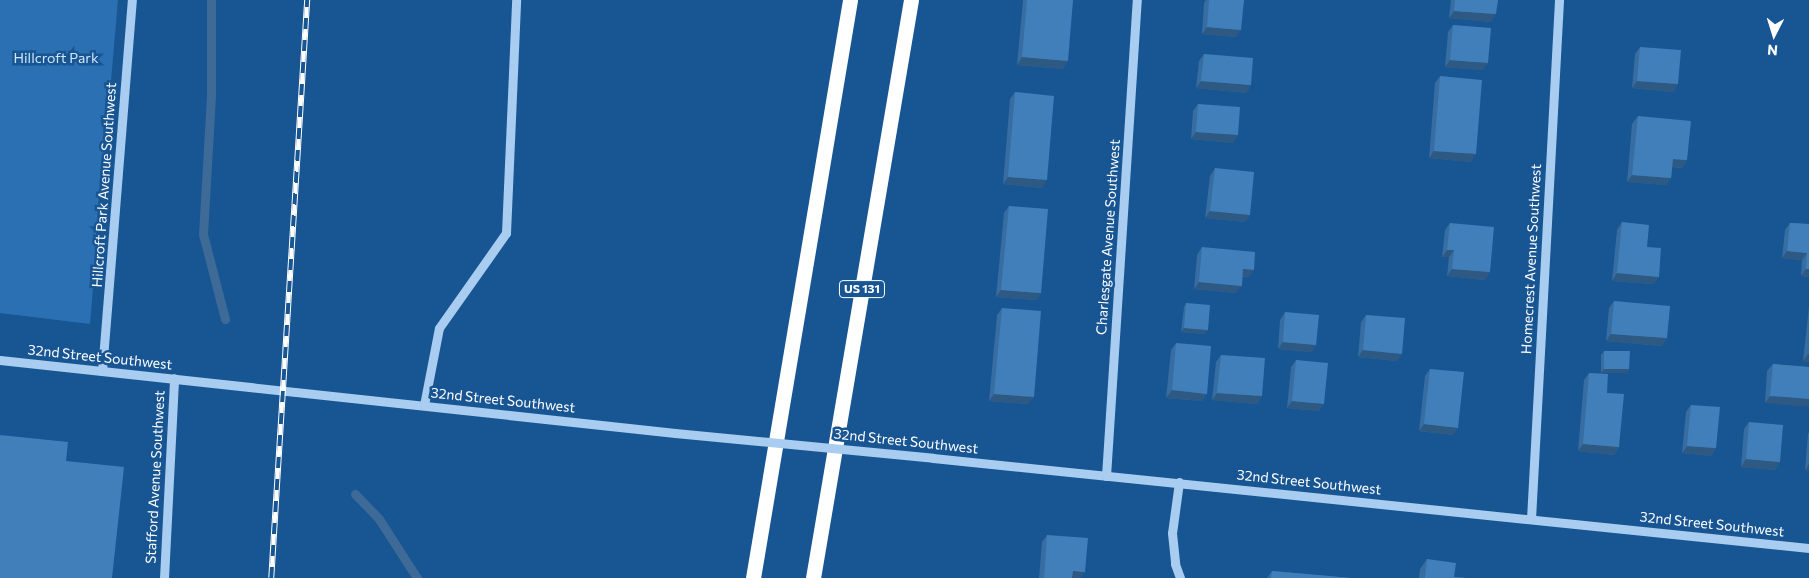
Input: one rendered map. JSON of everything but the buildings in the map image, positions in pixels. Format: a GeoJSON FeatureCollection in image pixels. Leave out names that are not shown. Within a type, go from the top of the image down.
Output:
{"type":"FeatureCollection","features":[{"type":"Feature","properties":{"kind":"highway"},"geometry":{"type":"LineString","coordinates":[[753,578],[850,0]]}},
{"type":"Feature","properties":{"kind":"highway","name":"US 131"},"geometry":{"type":"LineString","coordinates":[[812,578],[910,0]]}},
{"type":"Feature","properties":{"kind":"street","name":"Hillcroft Park Avenue Southwest"},"geometry":{"type":"LineString","coordinates":[[102,371],[132,0]]}},
{"type":"Feature","properties":{"kind":"street"},"geometry":{"type":"LineString","coordinates":[[424,405],[438,328],[506,233],[516,0]]}},
{"type":"Feature","properties":{"kind":"street","name":"Charlesgate Avenue Southwest"},"geometry":{"type":"LineString","coordinates":[[1106,476],[1137,0]]}},
{"type":"Feature","properties":{"kind":"street","name":"Homecrest Avenue Southwest"},"geometry":{"type":"LineString","coordinates":[[1531,519],[1560,0]]}},
{"type":"Feature","properties":{"kind":"street","name":"32nd Street Southwest"},"geometry":{"type":"LineString","coordinates":[[0,360],[675,433],[1179,482],[1809,548]]}},
{"type":"Feature","properties":{"kind":"street","name":"Stafford Avenue Southwest"},"geometry":{"type":"LineString","coordinates":[[164,578],[174,378]]}},
{"type":"Feature","properties":{"kind":"street"},"geometry":{"type":"LineString","coordinates":[[1179,482],[1172,533],[1175,564],[1180,578]]}},
{"type":"Feature","properties":{"kind":"green space","name":"Hillcroft Park"},"geometry":{"type":"Polygon","coordinates":[[[0,0],[118,0],[90,324],[0,313],[0,0]]]}},
{"type":"Feature","properties":{"kind":"waterway"},"geometry":{"type":"LineString","coordinates":[[211,0],[211,96],[203,234],[225,319]]}},
{"type":"Feature","properties":{"kind":"waterway"},"geometry":{"type":"LineString","coordinates":[[355,494],[379,519],[417,578]]}},
{"type":"Feature","properties":{"kind":"railway"},"geometry":{"type":"LineString","coordinates":[[271,578],[307,0]]}}]}
